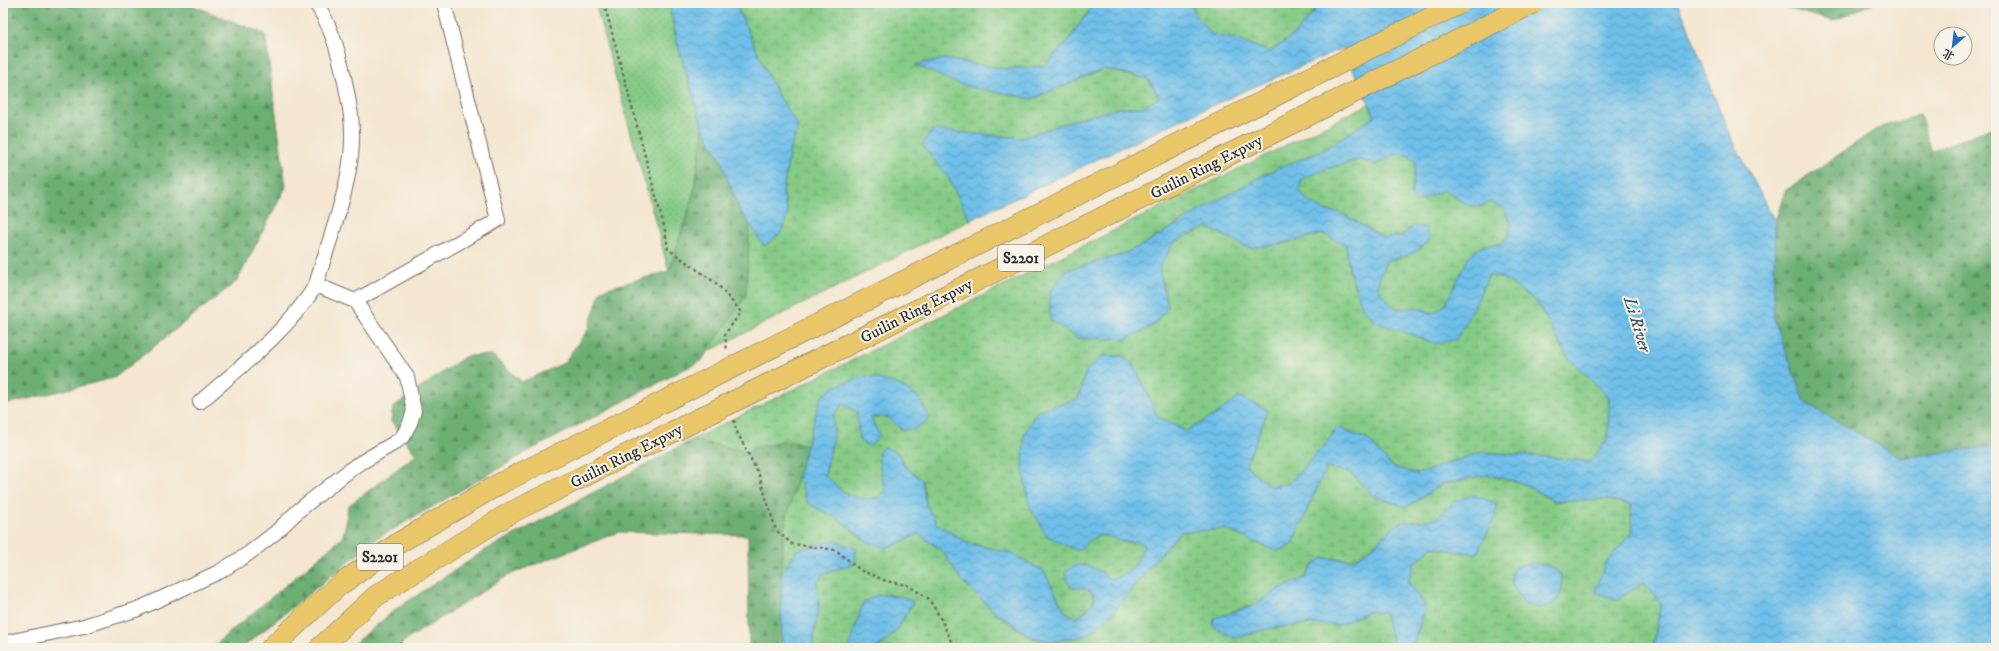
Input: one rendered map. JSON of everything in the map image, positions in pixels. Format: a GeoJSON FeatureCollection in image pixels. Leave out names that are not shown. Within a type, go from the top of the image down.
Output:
{"type":"FeatureCollection","features":[{"type":"Feature","properties":{"kind":"highway","name":"Guilin Ring Expwy"},"geometry":{"type":"LineString","coordinates":[[271,648],[337,587],[394,547],[502,483],[1460,3]]}},
{"type":"Feature","properties":{"kind":"highway","name":"Guilin Ring Expwy"},"geometry":{"type":"LineString","coordinates":[[320,648],[376,596],[510,513],[1533,3]]}},
{"type":"Feature","properties":{"kind":"street"},"geometry":{"type":"LineString","coordinates":[[200,402],[288,323],[300,310],[316,285],[346,184],[352,141],[351,111],[338,48],[327,21],[316,3]]}},
{"type":"Feature","properties":{"kind":"street"},"geometry":{"type":"LineString","coordinates":[[355,301],[498,220],[444,3]]}},
{"type":"Feature","properties":{"kind":"street"},"geometry":{"type":"LineString","coordinates":[[3,643],[84,626],[138,609],[220,572],[248,554],[275,533],[299,510],[355,466],[396,442],[403,436],[410,424],[414,411],[407,377],[355,301],[316,285]]}},
{"type":"Feature","properties":{"kind":"green space"},"geometry":{"type":"Polygon","coordinates":[[[3,3],[186,3],[265,34],[286,187],[237,281],[114,378],[3,405],[3,3]]]}},
{"type":"Feature","properties":{"kind":"green space"},"geometry":{"type":"Polygon","coordinates":[[[595,3],[669,3],[677,42],[703,128],[694,192],[669,271],[595,3]]]}},
{"type":"Feature","properties":{"kind":"green space"},"geometry":{"type":"Polygon","coordinates":[[[735,3],[1093,3],[1068,41],[1044,66],[1005,69],[944,59],[1032,99],[1104,69],[1148,79],[1159,97],[1144,107],[1119,108],[1077,119],[1022,138],[980,135],[923,146],[949,179],[970,220],[707,352],[746,296],[750,224],[764,245],[788,213],[783,192],[790,149],[798,127],[775,90],[735,3]]]}},
{"type":"Feature","properties":{"kind":"green space"},"geometry":{"type":"Polygon","coordinates":[[[1192,3],[1321,3],[1296,33],[1270,52],[1238,40],[1211,34],[1194,13],[1192,3]]]}},
{"type":"Feature","properties":{"kind":"green space"},"geometry":{"type":"Polygon","coordinates":[[[1768,3],[1873,3],[1833,21],[1768,3]]]}},
{"type":"Feature","properties":{"kind":"green space"},"geometry":{"type":"Polygon","coordinates":[[[1369,104],[1375,116],[1320,152],[1276,169],[1216,201],[1143,245],[1119,256],[1067,270],[1168,307],[1159,268],[1174,242],[1207,227],[1249,248],[1280,244],[1323,234],[1346,245],[1349,269],[1362,307],[1376,322],[1472,311],[1489,275],[1505,279],[1537,302],[1567,356],[1609,398],[1608,439],[1589,462],[1552,457],[1481,452],[1418,474],[1393,467],[1368,440],[1337,427],[1328,441],[1289,484],[1269,486],[1246,465],[1258,435],[1213,416],[1186,431],[1158,417],[1135,367],[1122,356],[1103,356],[1086,371],[1078,399],[1037,411],[1090,538],[1105,534],[1127,543],[1137,541],[1144,546],[1136,563],[1123,575],[1110,579],[1101,571],[1083,588],[1091,591],[1096,599],[1089,608],[1077,618],[1065,612],[1054,593],[1010,553],[968,543],[937,524],[926,504],[922,480],[904,466],[898,453],[881,473],[886,490],[878,498],[860,498],[848,495],[825,475],[834,433],[833,416],[843,404],[857,412],[859,440],[871,418],[888,417],[902,430],[924,425],[930,417],[918,397],[821,397],[807,444],[781,441],[743,451],[693,439],[1369,104]]]}},
{"type":"Feature","properties":{"kind":"green space"},"geometry":{"type":"Polygon","coordinates":[[[1920,115],[1932,151],[1996,126],[1996,446],[1901,458],[1804,402],[1773,316],[1775,222],[1785,191],[1878,128],[1920,115]]]}},
{"type":"Feature","properties":{"kind":"green space"},"geometry":{"type":"Polygon","coordinates":[[[703,128],[722,162],[737,205],[750,224],[746,296],[702,360],[529,451],[378,538],[242,648],[211,648],[342,538],[348,506],[416,455],[391,421],[393,407],[466,356],[492,355],[522,382],[564,363],[588,329],[601,290],[669,271],[694,192],[703,128]]]}},
{"type":"Feature","properties":{"kind":"green space"},"geometry":{"type":"Polygon","coordinates":[[[1395,154],[1408,155],[1416,162],[1411,195],[1425,197],[1444,190],[1467,205],[1479,207],[1491,202],[1503,208],[1511,224],[1508,237],[1500,244],[1482,246],[1445,305],[1434,313],[1416,308],[1397,309],[1384,297],[1379,288],[1380,278],[1386,261],[1416,251],[1430,240],[1413,226],[1400,237],[1383,238],[1339,212],[1326,211],[1309,202],[1299,190],[1302,179],[1326,169],[1358,160],[1377,164],[1395,154]]]}},
{"type":"Feature","properties":{"kind":"green space"},"geometry":{"type":"Polygon","coordinates":[[[693,439],[743,451],[781,441],[807,444],[784,529],[781,575],[782,648],[749,648],[748,535],[619,532],[510,574],[403,642],[400,648],[349,648],[396,609],[484,551],[693,439]]]}},
{"type":"Feature","properties":{"kind":"green space"},"geometry":{"type":"Polygon","coordinates":[[[1326,468],[1350,472],[1373,496],[1407,507],[1442,484],[1486,475],[1519,482],[1554,501],[1602,499],[1631,504],[1633,531],[1605,564],[1616,600],[1644,583],[1661,603],[1653,648],[1412,648],[1426,607],[1408,582],[1414,564],[1432,547],[1457,552],[1477,553],[1484,537],[1455,501],[1436,519],[1398,523],[1375,545],[1353,560],[1323,558],[1312,566],[1305,578],[1279,589],[1253,606],[1232,611],[1235,638],[1267,629],[1309,624],[1339,625],[1370,611],[1385,613],[1394,648],[876,648],[893,634],[913,603],[900,597],[888,595],[876,597],[863,603],[849,648],[812,648],[819,605],[817,582],[824,573],[838,569],[797,550],[781,575],[784,529],[798,476],[808,503],[842,521],[864,540],[886,548],[919,534],[942,551],[962,581],[996,613],[1032,638],[1055,641],[1155,560],[1181,532],[1224,529],[1276,551],[1291,546],[1326,468]]]}},
{"type":"Feature","properties":{"kind":"water"},"geometry":{"type":"Polygon","coordinates":[[[669,3],[735,3],[775,90],[798,127],[790,149],[783,192],[788,213],[781,233],[764,246],[737,205],[722,162],[703,128],[677,42],[669,3]]]}},
{"type":"Feature","properties":{"kind":"water","name":"Li River"},"geometry":{"type":"Polygon","coordinates":[[[1093,3],[1192,3],[1194,13],[1211,34],[1238,40],[1270,52],[1296,33],[1321,3],[1677,3],[1685,19],[1727,129],[1775,222],[1773,316],[1804,402],[1901,458],[1996,446],[1996,648],[1653,648],[1661,603],[1644,583],[1616,600],[1595,592],[1605,564],[1633,531],[1631,504],[1602,499],[1554,501],[1519,482],[1486,475],[1442,484],[1407,507],[1373,496],[1350,472],[1326,468],[1291,546],[1276,551],[1224,529],[1181,532],[1155,560],[1113,613],[1086,636],[1055,641],[1033,638],[996,613],[962,581],[942,551],[919,534],[886,548],[864,540],[842,521],[808,503],[798,476],[821,397],[836,386],[867,376],[897,384],[918,397],[930,417],[918,427],[902,430],[888,417],[871,418],[880,436],[869,447],[859,440],[857,412],[843,404],[833,416],[834,433],[825,475],[848,495],[860,498],[878,498],[886,490],[881,473],[878,453],[884,447],[898,453],[904,466],[922,480],[926,504],[937,524],[968,543],[1010,553],[1044,571],[1065,612],[1077,618],[1089,608],[1095,599],[1091,591],[1083,588],[1071,588],[1065,573],[1070,568],[1081,565],[1093,568],[1110,579],[1123,575],[1136,563],[1144,546],[1137,541],[1119,541],[1102,535],[1088,542],[1078,551],[1047,536],[1029,505],[1023,469],[1024,435],[1037,411],[1078,399],[1086,371],[1103,356],[1122,356],[1135,367],[1158,417],[1186,431],[1213,416],[1239,397],[1268,410],[1246,465],[1269,486],[1289,484],[1328,441],[1337,427],[1368,440],[1393,467],[1418,474],[1481,452],[1552,457],[1589,462],[1608,439],[1609,398],[1567,356],[1537,302],[1505,279],[1489,275],[1456,340],[1434,343],[1376,322],[1362,307],[1349,269],[1346,245],[1323,234],[1280,244],[1249,248],[1207,227],[1174,242],[1159,268],[1168,307],[1153,326],[1126,339],[1077,338],[1050,320],[1050,291],[1067,270],[1119,256],[1143,245],[1216,201],[1276,169],[1320,152],[1375,116],[1343,48],[1197,112],[970,220],[949,179],[922,145],[932,130],[1022,138],[1077,119],[1119,108],[1144,107],[1159,97],[1148,79],[1104,69],[1032,99],[961,85],[915,65],[944,59],[1005,69],[1044,66],[1068,41],[1093,3]],[[1395,154],[1377,164],[1358,160],[1326,169],[1302,179],[1299,190],[1309,202],[1326,211],[1339,212],[1384,238],[1400,237],[1413,226],[1426,228],[1430,240],[1426,244],[1410,254],[1386,261],[1380,278],[1379,288],[1384,297],[1397,309],[1416,308],[1434,313],[1445,305],[1470,255],[1482,246],[1500,244],[1508,237],[1511,224],[1503,208],[1491,202],[1479,207],[1467,205],[1444,190],[1416,202],[1411,195],[1416,162],[1407,155],[1395,154]]]}},
{"type":"Feature","properties":{"kind":"water"},"geometry":{"type":"Polygon","coordinates":[[[1474,495],[1497,504],[1495,518],[1477,554],[1432,547],[1414,564],[1408,582],[1426,607],[1412,648],[1394,648],[1385,613],[1370,611],[1339,625],[1309,624],[1267,629],[1235,638],[1213,626],[1214,618],[1253,606],[1279,589],[1305,578],[1312,566],[1323,558],[1353,560],[1375,545],[1398,523],[1436,519],[1455,501],[1474,495]]]}},
{"type":"Feature","properties":{"kind":"water"},"geometry":{"type":"Polygon","coordinates":[[[835,540],[856,549],[855,564],[824,573],[817,582],[819,605],[812,648],[782,648],[781,575],[797,550],[835,540]]]}},
{"type":"Feature","properties":{"kind":"water"},"geometry":{"type":"Polygon","coordinates":[[[1532,563],[1548,565],[1561,574],[1561,592],[1552,606],[1538,608],[1525,604],[1512,585],[1511,573],[1515,567],[1532,563]]]}},
{"type":"Feature","properties":{"kind":"water"},"geometry":{"type":"Polygon","coordinates":[[[877,595],[901,596],[913,602],[897,629],[886,642],[875,648],[849,648],[863,603],[877,595]]]}}]}
